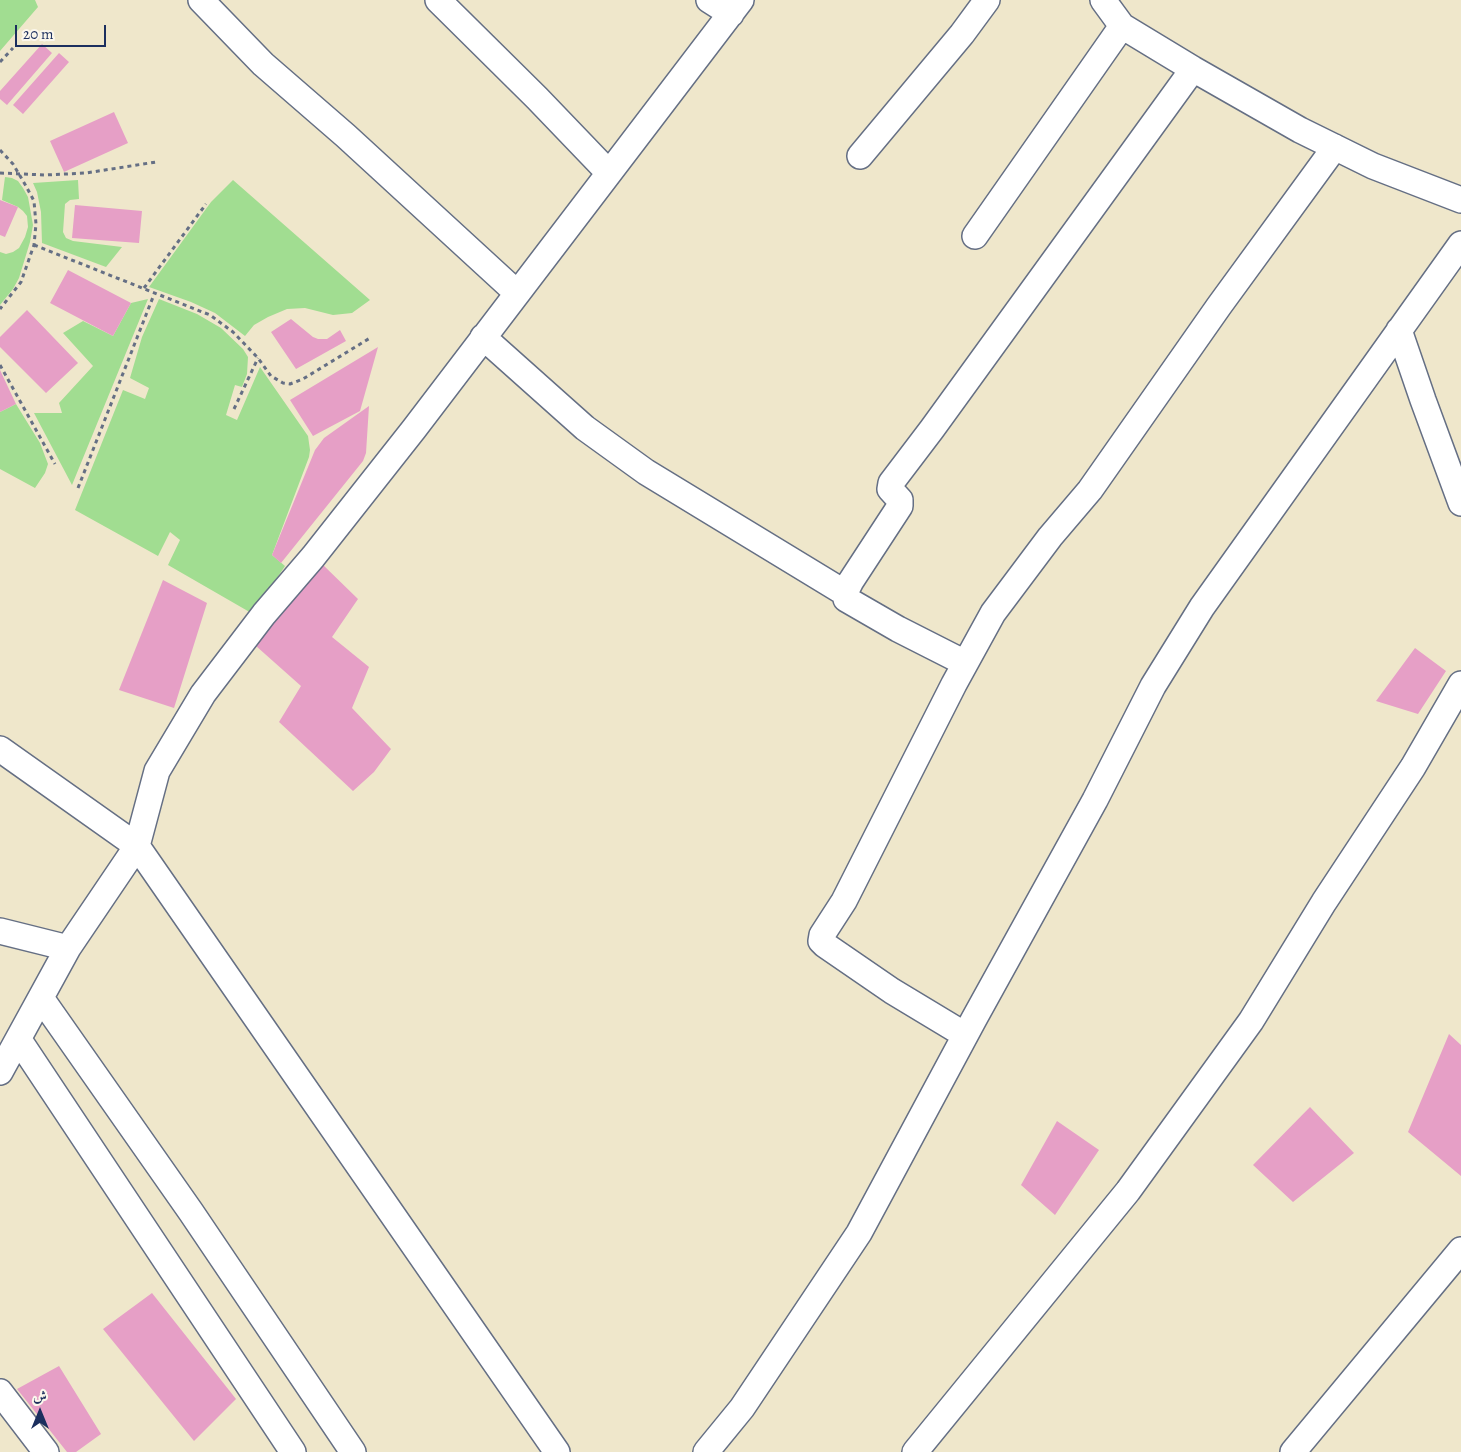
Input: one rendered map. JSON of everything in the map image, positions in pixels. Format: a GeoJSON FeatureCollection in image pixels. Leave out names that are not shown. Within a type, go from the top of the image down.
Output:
{"type":"FeatureCollection","features":[{"type":"Feature","properties":{"kind":"street"},"geometry":{"type":"LineString","coordinates":[[201,0],[263,64],[346,136],[517,293]]}},
{"type":"Feature","properties":{"kind":"street"},"geometry":{"type":"LineString","coordinates":[[438,0],[537,98],[609,173]]}},
{"type":"Feature","properties":{"kind":"street"},"geometry":{"type":"LineString","coordinates":[[0,1072],[68,948],[137,846],[157,771],[203,694],[264,614],[313,557],[396,452],[736,7],[709,0]]}},
{"type":"Feature","properties":{"kind":"street"},"geometry":{"type":"LineString","coordinates":[[860,156],[962,34],[987,0]]}},
{"type":"Feature","properties":{"kind":"street"},"geometry":{"type":"LineString","coordinates":[[1104,0],[1122,26],[1300,130],[1373,166],[1461,200]]}},
{"type":"Feature","properties":{"kind":"street"},"geometry":{"type":"LineString","coordinates":[[975,236],[1122,26]]}},
{"type":"Feature","properties":{"kind":"street"},"geometry":{"type":"LineString","coordinates":[[965,663],[880,619],[846,599],[845,593],[850,581],[900,506],[900,500],[890,489],[891,483],[1193,69]]}},
{"type":"Feature","properties":{"kind":"street"},"geometry":{"type":"LineString","coordinates":[[965,1035],[892,991],[821,941],[822,935],[844,900],[965,663],[993,613],[1050,537],[1090,490],[1219,306],[1335,147]]}},
{"type":"Feature","properties":{"kind":"street"},"geometry":{"type":"LineString","coordinates":[[706,1452],[742,1408],[859,1233],[965,1035],[1095,800],[1163,670],[1202,607],[1461,244]]}},
{"type":"Feature","properties":{"kind":"street"},"geometry":{"type":"LineString","coordinates":[[1399,330],[1422,400],[1461,502]]}},
{"type":"Feature","properties":{"kind":"street"},"geometry":{"type":"LineString","coordinates":[[483,337],[585,428],[646,472],[845,593]]}},
{"type":"Feature","properties":{"kind":"street"},"geometry":{"type":"LineString","coordinates":[[915,1452],[1128,1191],[1251,1021],[1324,902],[1413,767],[1461,684]]}},
{"type":"Feature","properties":{"kind":"street"},"geometry":{"type":"LineString","coordinates":[[0,749],[137,846],[557,1452]]}},
{"type":"Feature","properties":{"kind":"street"},"geometry":{"type":"LineString","coordinates":[[0,930],[68,948]]}},
{"type":"Feature","properties":{"kind":"street"},"geometry":{"type":"LineString","coordinates":[[41,998],[191,1212],[354,1452]]}},
{"type":"Feature","properties":{"kind":"street"},"geometry":{"type":"LineString","coordinates":[[18,1040],[293,1452]]}},
{"type":"Feature","properties":{"kind":"street"},"geometry":{"type":"LineString","coordinates":[[1293,1452],[1461,1250]]}},
{"type":"Feature","properties":{"kind":"street"},"geometry":{"type":"LineString","coordinates":[[0,1392],[46,1452]]}},
{"type":"Feature","properties":{"kind":"path"},"geometry":{"type":"LineString","coordinates":[[0,62],[13,48]]}},
{"type":"Feature","properties":{"kind":"path"},"geometry":{"type":"LineString","coordinates":[[0,150],[19,174],[34,201],[36,224],[34,245],[21,282],[0,309]]}},
{"type":"Feature","properties":{"kind":"path"},"geometry":{"type":"LineString","coordinates":[[0,173],[45,175],[86,173],[156,162]]}},
{"type":"Feature","properties":{"kind":"path"},"geometry":{"type":"LineString","coordinates":[[144,288],[206,204]]}},
{"type":"Feature","properties":{"kind":"path"},"geometry":{"type":"LineString","coordinates":[[34,245],[199,310],[222,323],[258,358],[271,376],[276,380],[290,384],[303,379],[370,338]]}},
{"type":"Feature","properties":{"kind":"path"},"geometry":{"type":"LineString","coordinates":[[78,488],[155,292]]}},
{"type":"Feature","properties":{"kind":"path"},"geometry":{"type":"LineString","coordinates":[[234,409],[258,358]]}},
{"type":"Feature","properties":{"kind":"path"},"geometry":{"type":"LineString","coordinates":[[0,365],[56,464]]}},
{"type":"Feature","properties":{"kind":"green space"},"geometry":{"type":"Polygon","coordinates":[[[0,0],[35,0],[38,7],[0,51],[0,0]]]}},
{"type":"Feature","properties":{"kind":"green space"},"geometry":{"type":"Polygon","coordinates":[[[5,177],[18,181],[23,188],[28,197],[33,225],[19,278],[0,305],[0,252],[6,254],[19,248],[28,227],[27,216],[23,211],[2,200],[5,177]]]}},
{"type":"Feature","properties":{"kind":"green space"},"geometry":{"type":"Polygon","coordinates":[[[78,180],[79,199],[70,200],[65,204],[63,232],[66,238],[73,241],[122,247],[106,267],[42,243],[41,212],[33,183],[78,180]]]}},
{"type":"Feature","properties":{"kind":"green space"},"geometry":{"type":"Polygon","coordinates":[[[233,180],[370,300],[352,313],[333,315],[305,308],[287,309],[254,325],[245,336],[215,313],[149,287],[211,202],[233,180]]]}},
{"type":"Feature","properties":{"kind":"green space"},"geometry":{"type":"Polygon","coordinates":[[[148,299],[72,485],[34,413],[62,413],[59,403],[93,366],[63,333],[83,321],[113,336],[131,303],[148,299]]]}},
{"type":"Feature","properties":{"kind":"green space"},"geometry":{"type":"Polygon","coordinates":[[[159,299],[197,314],[221,328],[243,349],[248,357],[247,374],[242,387],[235,385],[226,415],[237,420],[260,367],[308,436],[309,457],[272,555],[285,566],[253,614],[168,565],[180,540],[170,532],[158,556],[75,510],[123,390],[145,399],[149,388],[130,378],[142,337],[159,299]]]}},
{"type":"Feature","properties":{"kind":"green space"},"geometry":{"type":"Polygon","coordinates":[[[16,404],[40,443],[48,464],[45,473],[35,488],[0,469],[0,412],[16,404]]]}},
{"type":"Feature","properties":{"kind":"building"},"geometry":{"type":"Polygon","coordinates":[[[42,44],[52,53],[7,105],[0,99],[0,91],[42,44]]]}},
{"type":"Feature","properties":{"kind":"building"},"geometry":{"type":"Polygon","coordinates":[[[59,53],[69,62],[23,114],[13,105],[59,53]]]}},
{"type":"Feature","properties":{"kind":"building"},"geometry":{"type":"Polygon","coordinates":[[[114,112],[128,143],[64,172],[50,141],[114,112]]]}},
{"type":"Feature","properties":{"kind":"building"},"geometry":{"type":"Polygon","coordinates":[[[0,200],[18,207],[5,237],[0,235],[0,200]]]}},
{"type":"Feature","properties":{"kind":"building"},"geometry":{"type":"Polygon","coordinates":[[[75,205],[142,211],[139,243],[72,238],[75,205]]]}},
{"type":"Feature","properties":{"kind":"building"},"geometry":{"type":"Polygon","coordinates":[[[68,270],[131,303],[113,336],[50,303],[68,270]]]}},
{"type":"Feature","properties":{"kind":"building"},"geometry":{"type":"Polygon","coordinates":[[[27,310],[78,363],[46,393],[0,347],[0,337],[27,310]]]}},
{"type":"Feature","properties":{"kind":"building"},"geometry":{"type":"Polygon","coordinates":[[[291,319],[318,339],[327,339],[340,330],[346,341],[296,369],[271,332],[291,319]]]}},
{"type":"Feature","properties":{"kind":"building"},"geometry":{"type":"Polygon","coordinates":[[[378,347],[360,411],[313,436],[290,400],[378,347]]]}},
{"type":"Feature","properties":{"kind":"building"},"geometry":{"type":"Polygon","coordinates":[[[0,370],[16,404],[0,412],[0,370]]]}},
{"type":"Feature","properties":{"kind":"building"},"geometry":{"type":"Polygon","coordinates":[[[369,406],[366,453],[363,461],[281,563],[272,555],[315,450],[324,438],[369,406]]]}},
{"type":"Feature","properties":{"kind":"building"},"geometry":{"type":"Polygon","coordinates":[[[320,562],[358,599],[332,637],[369,667],[352,708],[391,749],[374,772],[353,791],[279,722],[301,686],[256,646],[320,562]]]}},
{"type":"Feature","properties":{"kind":"building"},"geometry":{"type":"Polygon","coordinates":[[[163,580],[207,603],[174,708],[119,690],[163,580]]]}},
{"type":"Feature","properties":{"kind":"building"},"geometry":{"type":"Polygon","coordinates":[[[1415,648],[1446,671],[1418,714],[1376,701],[1415,648]]]}},
{"type":"Feature","properties":{"kind":"building"},"geometry":{"type":"Polygon","coordinates":[[[1449,1034],[1461,1045],[1461,1176],[1408,1132],[1449,1034]]]}},
{"type":"Feature","properties":{"kind":"building"},"geometry":{"type":"Polygon","coordinates":[[[1310,1107],[1354,1153],[1293,1202],[1253,1165],[1310,1107]]]}},
{"type":"Feature","properties":{"kind":"building"},"geometry":{"type":"Polygon","coordinates":[[[1057,1121],[1099,1150],[1055,1215],[1021,1185],[1057,1121]]]}},
{"type":"Feature","properties":{"kind":"building"},"geometry":{"type":"Polygon","coordinates":[[[152,1293],[236,1399],[194,1441],[103,1329],[152,1293]]]}},
{"type":"Feature","properties":{"kind":"building"},"geometry":{"type":"Polygon","coordinates":[[[59,1366],[101,1434],[76,1452],[67,1452],[17,1389],[59,1366]]]}}]}
